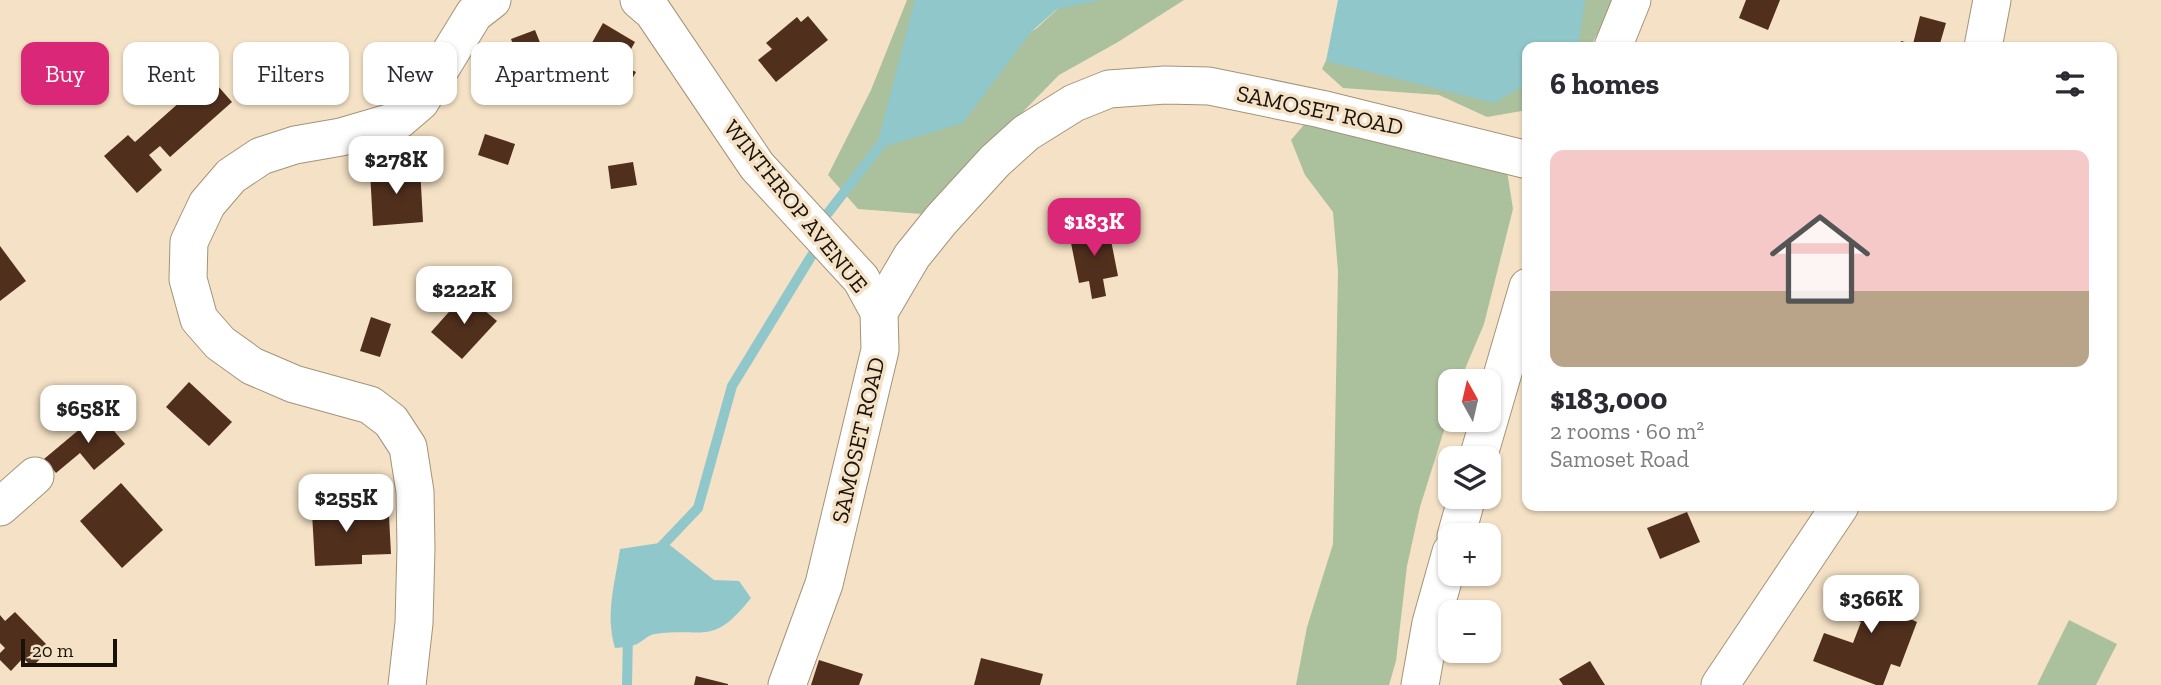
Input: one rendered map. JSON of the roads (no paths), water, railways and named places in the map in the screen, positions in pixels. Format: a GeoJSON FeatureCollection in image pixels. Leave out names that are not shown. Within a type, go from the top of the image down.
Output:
{"type":"FeatureCollection","features":[{"type":"Feature","properties":{"kind":"street"},"geometry":{"type":"LineString","coordinates":[[407,685],[414,622],[416,548],[415,492],[408,447],[391,421],[370,405],[293,384],[252,366],[220,343],[199,319],[188,279],[189,242],[207,204],[231,176],[261,156],[399,120],[420,102],[474,14],[492,0]]}},
{"type":"Feature","properties":{"kind":"street","name":"WINTHROP AVENUE"},"geometry":{"type":"LineString","coordinates":[[639,0],[653,12],[757,166],[861,279],[879,312]]}},
{"type":"Feature","properties":{"kind":"street"},"geometry":{"type":"LineString","coordinates":[[1615,42],[1632,0]]}},
{"type":"Feature","properties":{"kind":"street"},"geometry":{"type":"LineString","coordinates":[[1984,42],[1992,0]]}},
{"type":"Feature","properties":{"kind":"street","name":"SAMOSET ROAD"},"geometry":{"type":"LineString","coordinates":[[787,685],[824,584],[880,350],[879,312],[912,256],[941,220],[995,161],[1026,134],[1074,103],[1110,89],[1165,85],[1209,86],[1321,108],[1442,137],[1522,160]]}},
{"type":"Feature","properties":{"kind":"street"},"geometry":{"type":"LineString","coordinates":[[1482,446],[1522,308]]}},
{"type":"Feature","properties":{"kind":"street"},"geometry":{"type":"LineString","coordinates":[[0,507],[34,476]]}},
{"type":"Feature","properties":{"kind":"street"},"geometry":{"type":"LineString","coordinates":[[1720,685],[1837,511]]}},
{"type":"Feature","properties":{"kind":"street"},"geometry":{"type":"LineString","coordinates":[[1420,685],[1431,623],[1441,586]]}},
{"type":"Feature","properties":{"kind":"water"},"geometry":{"type":"Polygon","coordinates":[[[915,0],[1102,0],[1057,9],[1031,32],[963,123],[876,149],[915,0]]]}},
{"type":"Feature","properties":{"kind":"water"},"geometry":{"type":"Polygon","coordinates":[[[1338,0],[1585,0],[1579,42],[1522,42],[1522,87],[1494,103],[1326,61],[1338,0]]]}},
{"type":"Feature","properties":{"kind":"water"},"geometry":{"type":"Polygon","coordinates":[[[666,542],[714,580],[739,581],[751,598],[738,613],[717,629],[708,632],[655,634],[634,645],[615,648],[611,611],[620,549],[666,542]]]}},
{"type":"Feature","properties":{"kind":"waterway"},"geometry":{"type":"LineString","coordinates":[[828,213],[886,138]]}},
{"type":"Feature","properties":{"kind":"waterway"},"geometry":{"type":"LineString","coordinates":[[659,549],[698,508],[732,386],[812,255]]}},
{"type":"Feature","properties":{"kind":"waterway"},"geometry":{"type":"LineString","coordinates":[[627,685],[628,633]]}}]}
